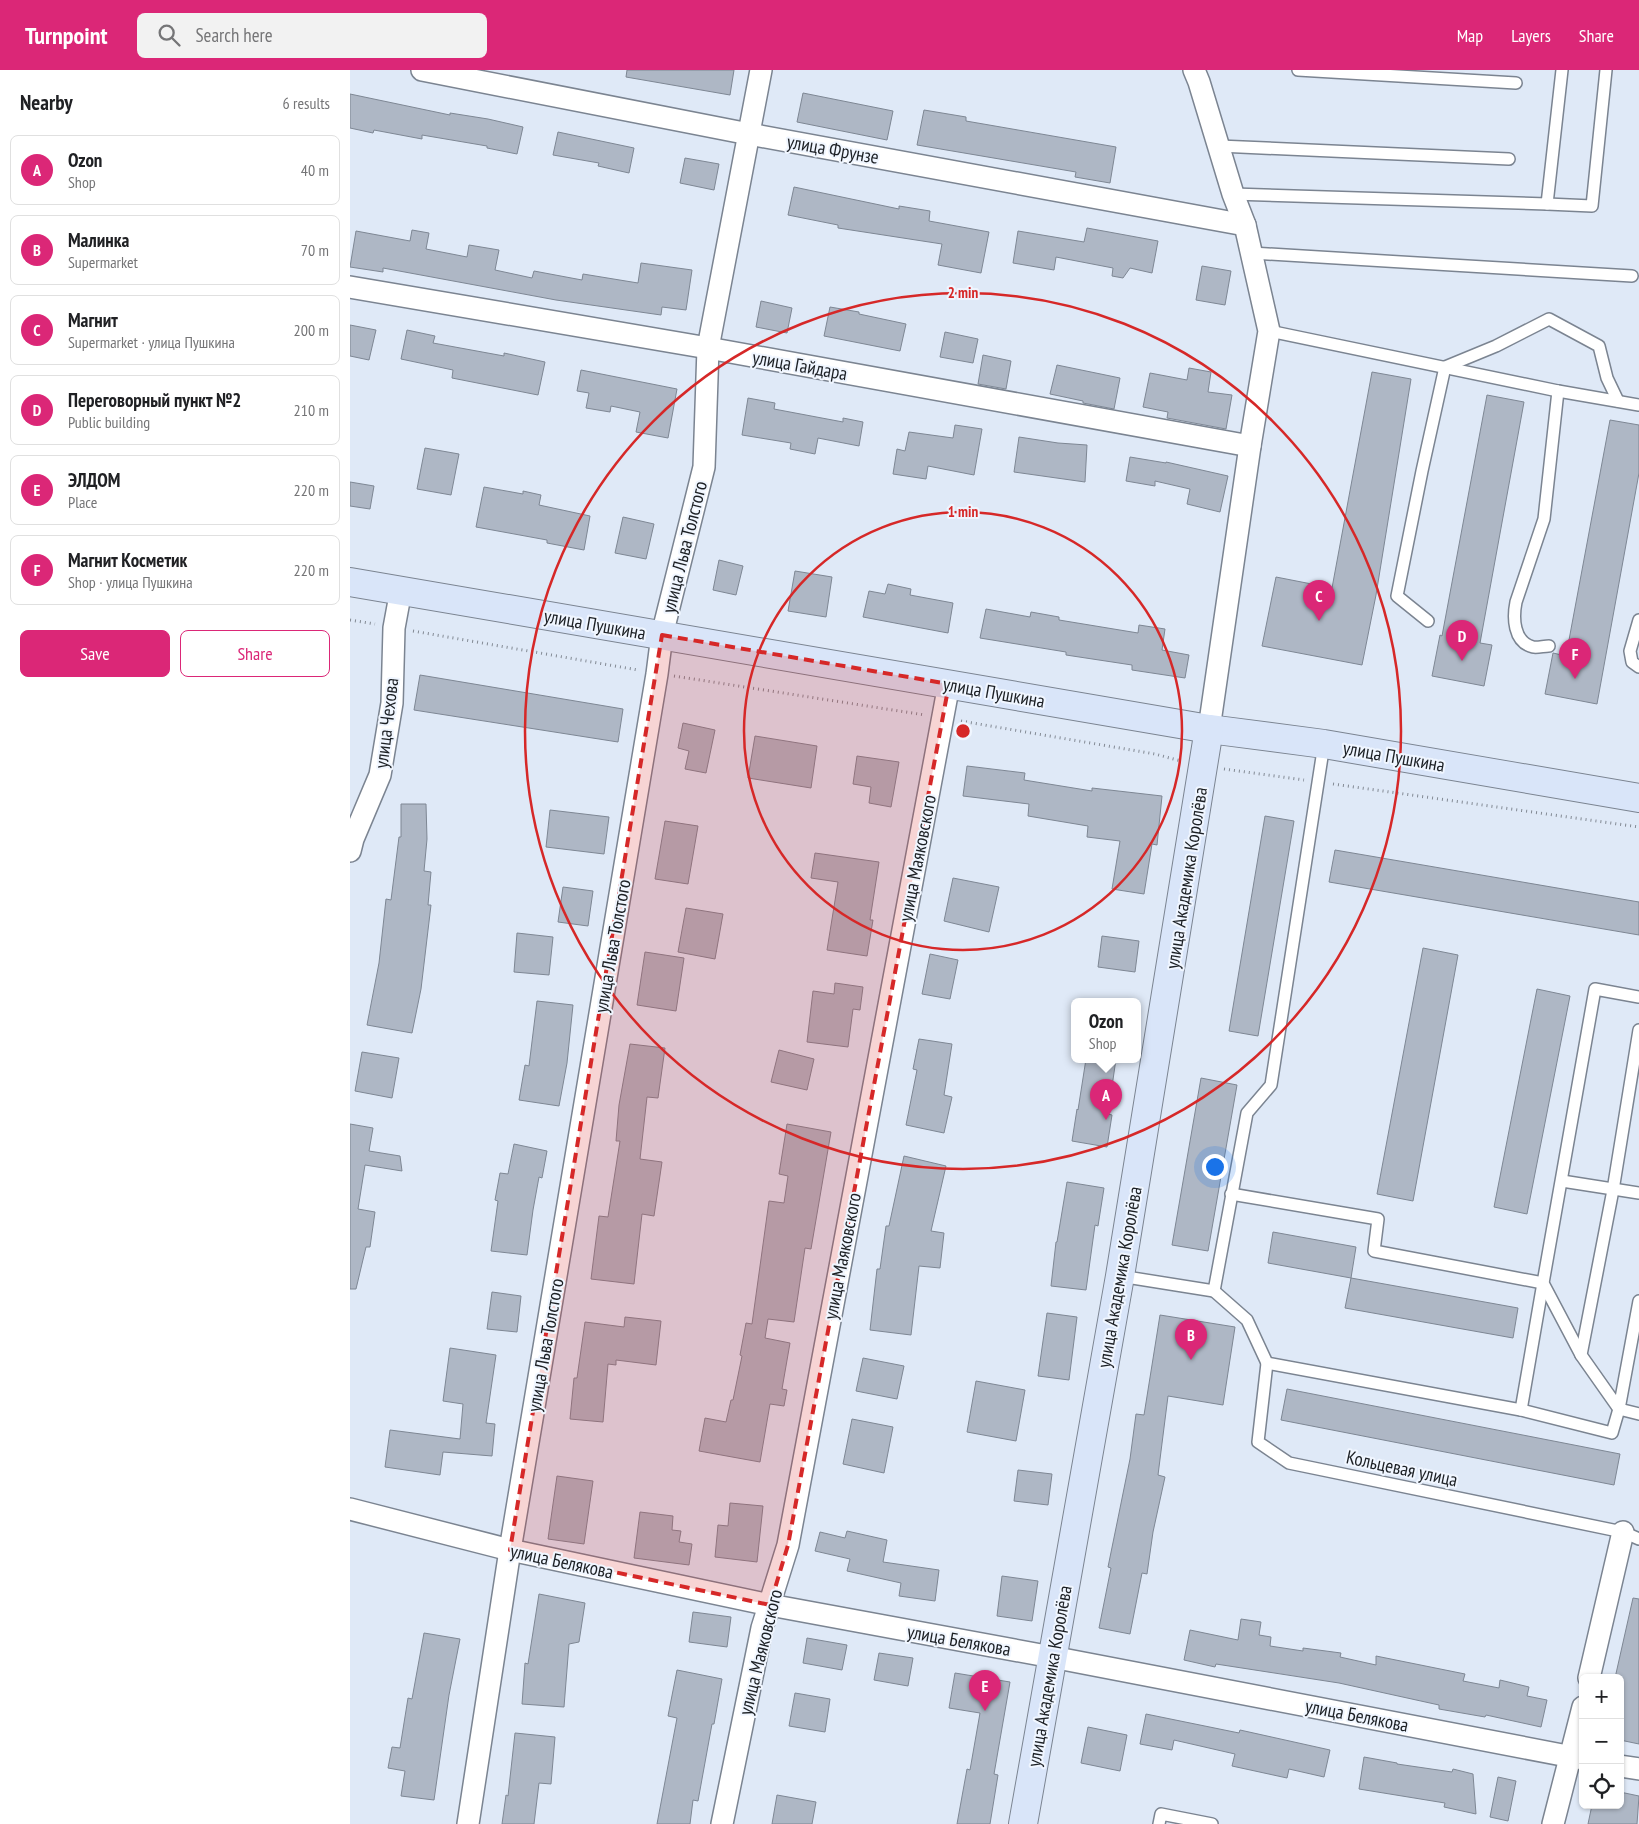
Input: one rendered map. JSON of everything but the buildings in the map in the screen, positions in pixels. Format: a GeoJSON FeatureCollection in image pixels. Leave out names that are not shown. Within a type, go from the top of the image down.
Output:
{"type":"FeatureCollection","features":[{"type":"Feature","properties":{"kind":"street","name":"улица Фрунзе"},"geometry":{"type":"LineString","coordinates":[[422,70],[750,134],[1245,225]]}},
{"type":"Feature","properties":{"kind":"street","name":"улица Льва Толстого"},"geometry":{"type":"LineString","coordinates":[[468,1824],[510,1550],[662,635],[704,467],[708,348],[761,70]]}},
{"type":"Feature","properties":{"kind":"street"},"geometry":{"type":"LineString","coordinates":[[1194,70],[1233,194],[1245,225],[1269,331],[1250,446],[1209,729]]}},
{"type":"Feature","properties":{"kind":"street","name":"улица Гайдара"},"geometry":{"type":"LineString","coordinates":[[350,287],[708,348],[1250,446]]}},
{"type":"Feature","properties":{"kind":"street","name":"улица Пушкина"},"geometry":{"type":"LineString","coordinates":[[350,582],[1209,729],[1324,744],[1639,798]]}},
{"type":"Feature","properties":{"kind":"street","name":"улица Чехова"},"geometry":{"type":"LineString","coordinates":[[350,851],[353,839],[380,775],[392,703],[394,628],[401,590]]}},
{"type":"Feature","properties":{"kind":"street","name":"улица Маяковского"},"geometry":{"type":"LineString","coordinates":[[722,1824],[762,1628],[788,1545],[949,684]]}},
{"type":"Feature","properties":{"kind":"street","name":"улица Академика Королёва"},"geometry":{"type":"LineString","coordinates":[[1023,1824],[1120,1276],[1209,729]]}},
{"type":"Feature","properties":{"kind":"street","name":"улица Белякова"},"geometry":{"type":"LineString","coordinates":[[350,1510],[510,1550],[770,1605],[1577,1758]]}},
{"type":"Feature","properties":{"kind":"street"},"geometry":{"type":"LineString","coordinates":[[1590,1674],[1631,1536]]}},
{"type":"Feature","properties":{"kind":"street"},"geometry":{"type":"LineString","coordinates":[[1553,1824],[1577,1758],[1582,1719]]}},
{"type":"Feature","properties":{"kind":"street"},"geometry":{"type":"LineString","coordinates":[[1624,1767],[1639,1769]]}},
{"type":"Feature","properties":{"kind":"lane"},"geometry":{"type":"LineString","coordinates":[[1298,70],[1516,83]]}},
{"type":"Feature","properties":{"kind":"lane"},"geometry":{"type":"LineString","coordinates":[[1546,204],[1562,70]]}},
{"type":"Feature","properties":{"kind":"lane"},"geometry":{"type":"LineString","coordinates":[[1233,194],[1592,206],[1606,70]]}},
{"type":"Feature","properties":{"kind":"lane"},"geometry":{"type":"LineString","coordinates":[[1219,146],[1508,159]]}},
{"type":"Feature","properties":{"kind":"lane"},"geometry":{"type":"LineString","coordinates":[[1252,253],[1632,276]]}},
{"type":"Feature","properties":{"kind":"lane"},"geometry":{"type":"LineString","coordinates":[[1445,367],[1496,346],[1549,319],[1599,346],[1607,378],[1618,401]]}},
{"type":"Feature","properties":{"kind":"lane"},"geometry":{"type":"LineString","coordinates":[[1269,331],[1558,391],[1639,405]]}},
{"type":"Feature","properties":{"kind":"lane"},"geometry":{"type":"LineString","coordinates":[[1428,621],[1397,596],[1445,367]]}},
{"type":"Feature","properties":{"kind":"lane"},"geometry":{"type":"LineString","coordinates":[[1549,646],[1532,647],[1521,640],[1515,628],[1514,616],[1516,602],[1544,519],[1558,391]]}},
{"type":"Feature","properties":{"kind":"lane"},"geometry":{"type":"LineString","coordinates":[[1639,620],[1630,651],[1632,662],[1639,666]]}},
{"type":"Feature","properties":{"kind":"lane"},"geometry":{"type":"LineString","coordinates":[[1214,1290],[1247,1113],[1271,1086],[1324,744]]}},
{"type":"Feature","properties":{"kind":"lane"},"geometry":{"type":"LineString","coordinates":[[1521,1410],[1595,989],[1639,997]]}},
{"type":"Feature","properties":{"kind":"lane"},"geometry":{"type":"LineString","coordinates":[[1581,1355],[1612,1190],[1639,1030]]}},
{"type":"Feature","properties":{"kind":"lane"},"geometry":{"type":"LineString","coordinates":[[1562,1181],[1639,1193]]}},
{"type":"Feature","properties":{"kind":"lane"},"geometry":{"type":"LineString","coordinates":[[1231,1194],[1378,1219],[1374,1251],[1543,1283]]}},
{"type":"Feature","properties":{"kind":"lane"},"geometry":{"type":"LineString","coordinates":[[1120,1276],[1214,1290],[1247,1320],[1267,1363],[1521,1410],[1612,1433],[1619,1409],[1639,1301]]}},
{"type":"Feature","properties":{"kind":"lane"},"geometry":{"type":"LineString","coordinates":[[1543,1283],[1581,1355],[1619,1409],[1639,1414]]}},
{"type":"Feature","properties":{"kind":"lane","name":"Кольцевая улица"},"geometry":{"type":"LineString","coordinates":[[1267,1363],[1258,1442],[1289,1463],[1631,1536]]}},
{"type":"Feature","properties":{"kind":"lane"},"geometry":{"type":"LineString","coordinates":[[1159,1824],[1161,1814],[1212,1824]]}},
{"type":"Feature","properties":{"kind":"path"},"geometry":{"type":"LineString","coordinates":[[350,620],[657,674],[943,718],[1155,754],[1204,767],[1639,827]]}},
{"type":"Feature","properties":{"kind":"highlighted area"},"geometry":{"type":"Polygon","coordinates":[[[662,635],[949,684],[788,1545],[770,1605],[510,1550],[662,635]]]}},
{"type":"Feature","properties":{"kind":"place","name":"Магнит"},"geometry":{"type":"Point","coordinates":[1319,621]}},
{"type":"Feature","properties":{"kind":"place","name":"Переговорный пункт №2"},"geometry":{"type":"Point","coordinates":[1462,661]}},
{"type":"Feature","properties":{"kind":"place","name":"Магнит Косметик"},"geometry":{"type":"Point","coordinates":[1575,679]}},
{"type":"Feature","properties":{"kind":"place","name":"Ozon"},"geometry":{"type":"Point","coordinates":[1106,1120]}},
{"type":"Feature","properties":{"kind":"place","name":"Малинка"},"geometry":{"type":"Point","coordinates":[1191,1360]}},
{"type":"Feature","properties":{"kind":"place","name":"ЭЛДОМ"},"geometry":{"type":"Point","coordinates":[985,1711]}}]}
